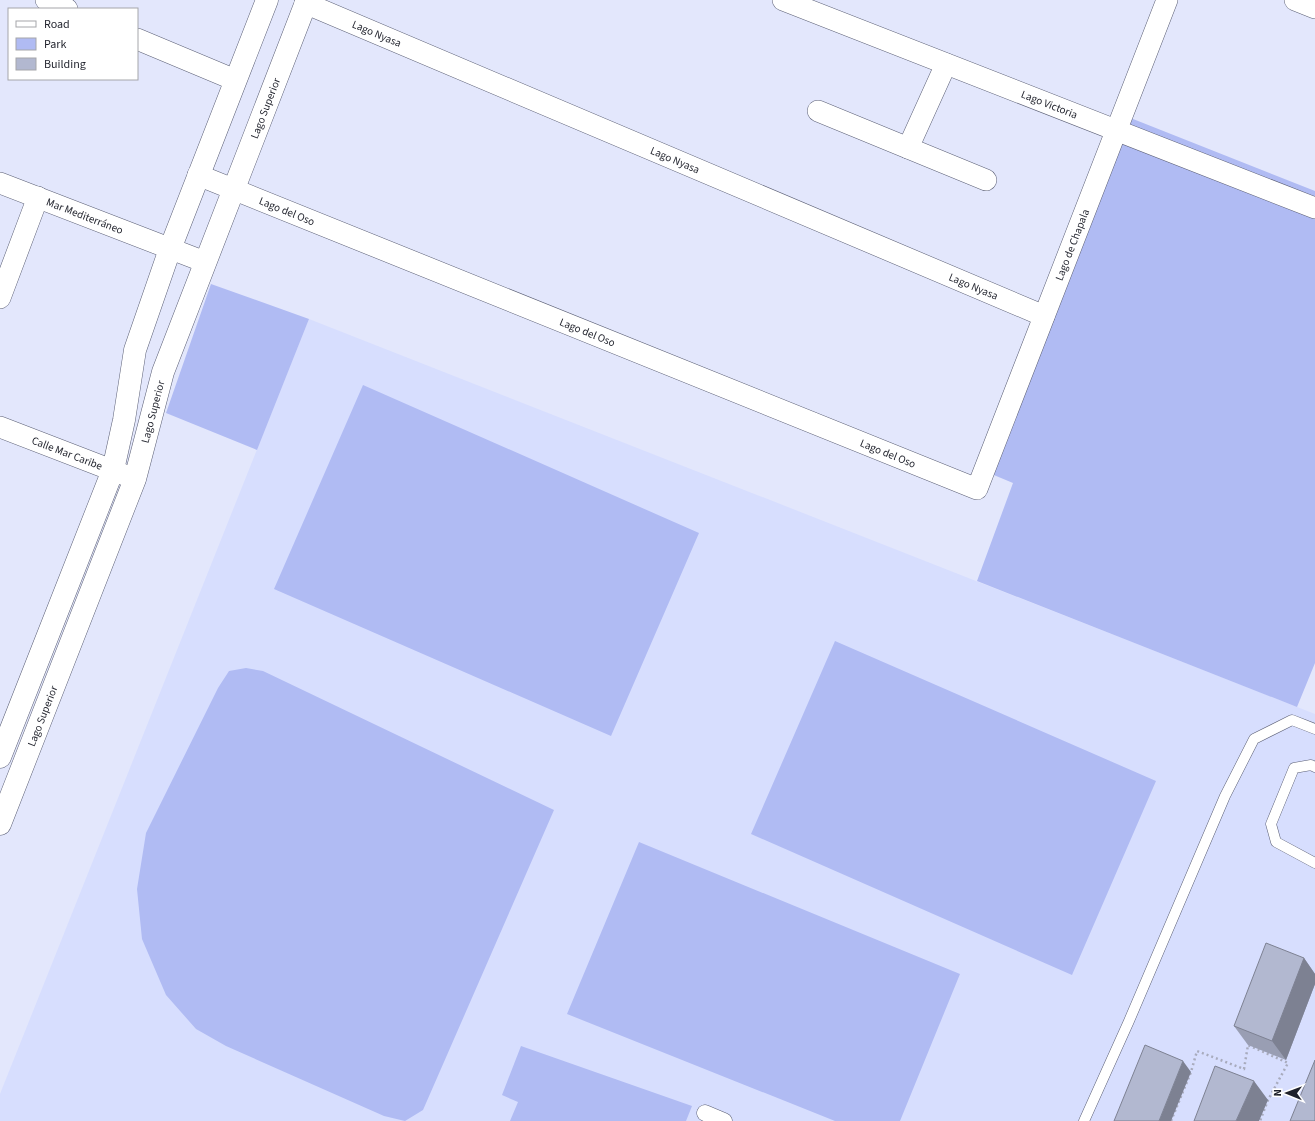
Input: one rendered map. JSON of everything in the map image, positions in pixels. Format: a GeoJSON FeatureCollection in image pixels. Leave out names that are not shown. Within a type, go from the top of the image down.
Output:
{"type":"FeatureCollection","features":[{"type":"Feature","properties":{"kind":"street"},"geometry":{"type":"LineString","coordinates":[[46,0],[65,8]]}},
{"type":"Feature","properties":{"kind":"street"},"geometry":{"type":"LineString","coordinates":[[0,757],[112,470],[124,420],[135,350],[170,249],[267,0]]}},
{"type":"Feature","properties":{"kind":"street","name":"Lago Victoria"},"geometry":{"type":"LineString","coordinates":[[783,0],[1315,208]]}},
{"type":"Feature","properties":{"kind":"street","name":"Lago de Chapala"},"geometry":{"type":"LineString","coordinates":[[977,489],[1167,0]]}},
{"type":"Feature","properties":{"kind":"street"},"geometry":{"type":"LineString","coordinates":[[1295,0],[1315,8]]}},
{"type":"Feature","properties":{"kind":"street","name":"Lago Superior"},"geometry":{"type":"LineString","coordinates":[[0,824],[135,479],[163,372],[306,2]]}},
{"type":"Feature","properties":{"kind":"street","name":"Lago Nyasa"},"geometry":{"type":"LineString","coordinates":[[306,2],[1044,316]]}},
{"type":"Feature","properties":{"kind":"street"},"geometry":{"type":"LineString","coordinates":[[138,38],[235,80]]}},
{"type":"Feature","properties":{"kind":"street"},"geometry":{"type":"LineString","coordinates":[[908,148],[946,64]]}},
{"type":"Feature","properties":{"kind":"street"},"geometry":{"type":"LineString","coordinates":[[818,111],[986,180]]}},
{"type":"Feature","properties":{"kind":"street","name":"Lago del Oso"},"geometry":{"type":"LineString","coordinates":[[198,175],[977,489]]}},
{"type":"Feature","properties":{"kind":"street","name":"Mar Mediterráneo"},"geometry":{"type":"LineString","coordinates":[[0,182],[205,262]]}},
{"type":"Feature","properties":{"kind":"street"},"geometry":{"type":"LineString","coordinates":[[0,298],[38,197]]}},
{"type":"Feature","properties":{"kind":"street","name":"Calle Mar Caribe"},"geometry":{"type":"LineString","coordinates":[[0,427],[135,479]]}},
{"type":"Feature","properties":{"kind":"street"},"geometry":{"type":"LineString","coordinates":[[704,1113],[724,1121]]}},
{"type":"Feature","properties":{"kind":"lane"},"geometry":{"type":"LineString","coordinates":[[1084,1121],[1129,1021],[1225,796],[1254,739],[1292,720],[1315,729]]}},
{"type":"Feature","properties":{"kind":"lane"},"geometry":{"type":"LineString","coordinates":[[1315,767],[1311,765],[1294,768],[1271,824],[1276,842],[1315,863]]}},
{"type":"Feature","properties":{"kind":"path"},"geometry":{"type":"LineString","coordinates":[[1171,1121],[1197,1051],[1244,1069],[1248,1045],[1288,1063],[1268,1100],[1260,1121]]}},
{"type":"Feature","properties":{"kind":"shaded area"},"geometry":{"type":"Polygon","coordinates":[[[309,319],[1315,714],[1315,1121],[0,1121],[0,1094],[309,319]]]}},
{"type":"Feature","properties":{"kind":"green space"},"geometry":{"type":"Polygon","coordinates":[[[1128,117],[1315,191],[1315,663],[1297,707],[977,581],[1013,483],[989,473],[1128,117]]]}},
{"type":"Feature","properties":{"kind":"green space"},"geometry":{"type":"Polygon","coordinates":[[[211,284],[309,319],[257,450],[166,413],[211,284]]]}},
{"type":"Feature","properties":{"kind":"green space"},"geometry":{"type":"Polygon","coordinates":[[[363,385],[699,533],[611,736],[274,589],[363,385]]]}},
{"type":"Feature","properties":{"kind":"green space"},"geometry":{"type":"Polygon","coordinates":[[[835,641],[1156,781],[1072,975],[751,834],[835,641]]]}},
{"type":"Feature","properties":{"kind":"green space"},"geometry":{"type":"Polygon","coordinates":[[[246,668],[263,671],[554,810],[423,1110],[405,1121],[384,1116],[226,1046],[196,1029],[166,995],[142,939],[137,889],[146,833],[218,688],[229,671],[246,668]]]}},
{"type":"Feature","properties":{"kind":"green space"},"geometry":{"type":"Polygon","coordinates":[[[639,842],[960,974],[900,1121],[835,1121],[567,1014],[639,842]]]}},
{"type":"Feature","properties":{"kind":"green space"},"geometry":{"type":"Polygon","coordinates":[[[521,1046],[692,1106],[686,1121],[510,1121],[518,1102],[502,1095],[521,1046]]]}},
{"type":"Feature","properties":{"kind":"building"},"geometry":{"type":"Polygon","coordinates":[[[1266,943],[1304,958],[1272,1041],[1234,1026],[1266,943]]]}},
{"type":"Feature","properties":{"kind":"building"},"geometry":{"type":"Polygon","coordinates":[[[1145,1045],[1183,1061],[1159,1121],[1114,1121],[1145,1045]]]}},
{"type":"Feature","properties":{"kind":"building"},"geometry":{"type":"Polygon","coordinates":[[[1315,1060],[1315,1121],[1290,1121],[1315,1060]]]}},
{"type":"Feature","properties":{"kind":"building"},"geometry":{"type":"Polygon","coordinates":[[[1215,1066],[1254,1081],[1236,1121],[1194,1121],[1215,1066]]]}}]}
